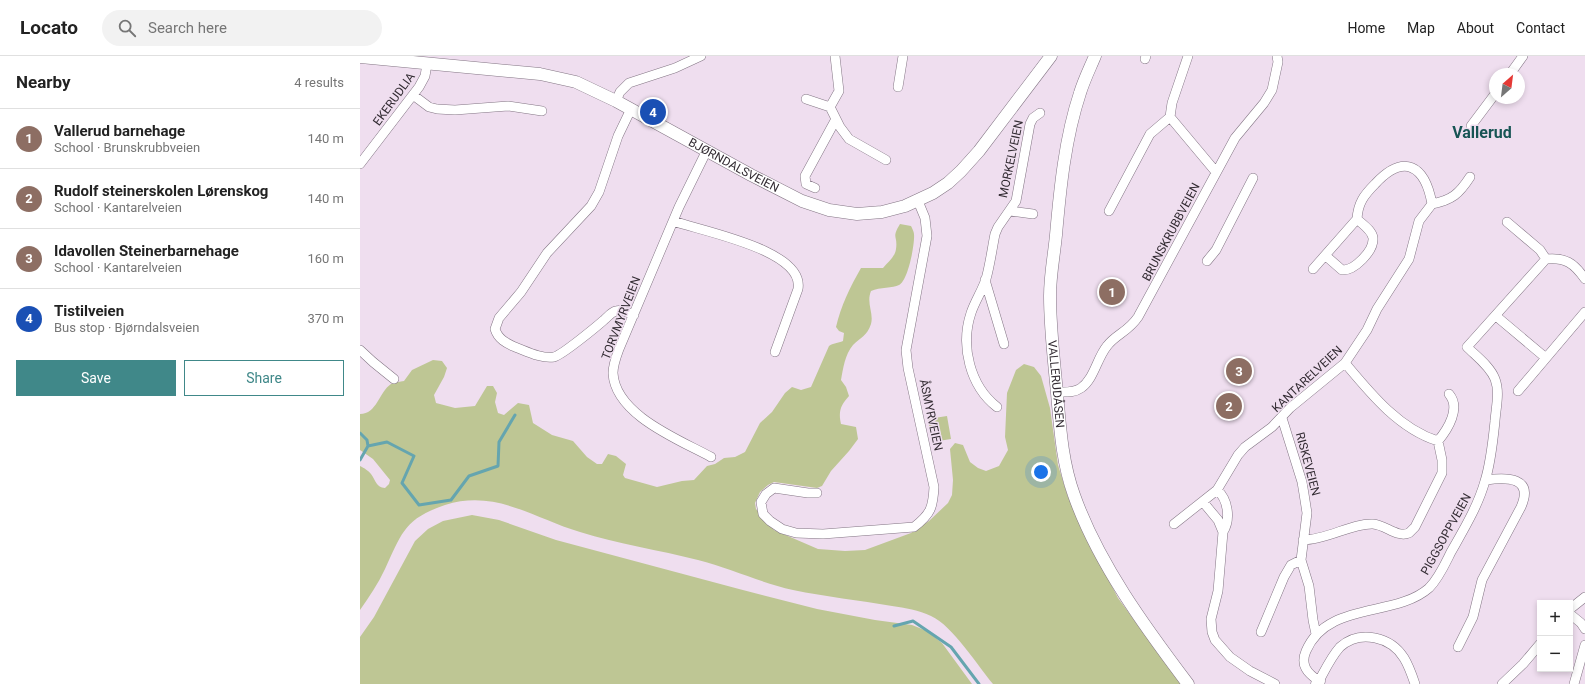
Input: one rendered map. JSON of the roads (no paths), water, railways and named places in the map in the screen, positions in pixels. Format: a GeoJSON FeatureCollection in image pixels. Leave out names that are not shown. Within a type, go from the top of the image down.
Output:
{"type":"FeatureCollection","features":[{"type":"Feature","properties":{"kind":"street"},"geometry":{"type":"LineString","coordinates":[[616,101],[620,92],[629,83],[675,68],[701,56]]}},
{"type":"Feature","properties":{"kind":"street"},"geometry":{"type":"LineString","coordinates":[[830,107],[839,91],[835,56]]}},
{"type":"Feature","properties":{"kind":"street"},"geometry":{"type":"LineString","coordinates":[[898,87],[903,56]]}},
{"type":"Feature","properties":{"kind":"street","name":"BJØRNDALSVEIEN"},"geometry":{"type":"LineString","coordinates":[[360,57],[524,72],[558,77],[584,85],[616,101],[802,201],[829,210],[846,213],[872,213],[897,209],[918,201],[940,189],[961,171],[979,151],[1051,56]]}},
{"type":"Feature","properties":{"kind":"street","name":"VALLERUDÅSEN"},"geometry":{"type":"LineString","coordinates":[[1095,56],[1084,80],[1076,105],[1060,188],[1050,296],[1057,392],[1064,458],[1069,482],[1081,514],[1123,592],[1188,684]]}},
{"type":"Feature","properties":{"kind":"street"},"geometry":{"type":"LineString","coordinates":[[1109,211],[1150,134],[1170,117],[1172,103],[1188,56]]}},
{"type":"Feature","properties":{"kind":"street","name":"BRUNSKRUBBVEIEN"},"geometry":{"type":"LineString","coordinates":[[1057,392],[1071,392],[1082,388],[1107,345],[1127,331],[1135,322],[1235,138],[1264,103],[1272,90],[1278,62],[1277,56]]}},
{"type":"Feature","properties":{"kind":"street"},"geometry":{"type":"LineString","coordinates":[[1514,68],[1523,56]]}},
{"type":"Feature","properties":{"kind":"street","name":"EKERUDLIA"},"geometry":{"type":"LineString","coordinates":[[360,164],[424,80],[427,64]]}},
{"type":"Feature","properties":{"kind":"street"},"geometry":{"type":"LineString","coordinates":[[413,95],[429,107],[437,109],[455,110],[508,106],[542,111]]}},
{"type":"Feature","properties":{"kind":"street"},"geometry":{"type":"LineString","coordinates":[[806,99],[830,107],[843,132],[849,139],[886,160]]}},
{"type":"Feature","properties":{"kind":"street"},"geometry":{"type":"LineString","coordinates":[[1471,126],[1489,102]]}},
{"type":"Feature","properties":{"kind":"street"},"geometry":{"type":"LineString","coordinates":[[631,109],[618,136],[599,192],[591,206],[550,250],[521,292],[499,318],[495,329],[498,337],[506,343],[534,354],[554,356],[571,346],[605,320],[611,313],[620,310],[634,315]]}},
{"type":"Feature","properties":{"kind":"street","name":"MORKELVEIEN"},"geometry":{"type":"LineString","coordinates":[[997,407],[986,399],[978,386],[968,360],[967,336],[969,322],[985,280],[995,234],[998,227],[1016,201],[1030,124],[1033,118],[1040,112]]}},
{"type":"Feature","properties":{"kind":"street"},"geometry":{"type":"LineString","coordinates":[[1170,117],[1216,172]]}},
{"type":"Feature","properties":{"kind":"street"},"geometry":{"type":"LineString","coordinates":[[815,188],[806,184],[805,176],[836,119]]}},
{"type":"Feature","properties":{"kind":"street","name":"TORVMYRVEIEN"},"geometry":{"type":"LineString","coordinates":[[706,150],[673,221],[619,349],[614,368],[614,379],[620,394],[628,407],[640,417],[711,457]]}},
{"type":"Feature","properties":{"kind":"street"},"geometry":{"type":"LineString","coordinates":[[1313,269],[1357,219],[1357,210],[1360,201],[1384,174],[1393,168],[1402,166],[1414,169],[1422,175],[1430,191],[1432,204],[1446,201],[1454,196],[1462,189],[1470,177]]}},
{"type":"Feature","properties":{"kind":"street"},"geometry":{"type":"LineString","coordinates":[[1206,261],[1216,250],[1253,178]]}},
{"type":"Feature","properties":{"kind":"street","name":"ÅSMYRVEIEN"},"geometry":{"type":"LineString","coordinates":[[817,493],[774,488],[766,494],[762,502],[763,514],[770,521],[782,528],[796,533],[824,534],[914,527],[926,518],[933,505],[934,487],[908,368],[906,350],[927,236],[925,218],[918,201]]}},
{"type":"Feature","properties":{"kind":"street","name":"KANTARELVEIEN"},"geometry":{"type":"LineString","coordinates":[[1174,524],[1217,490],[1238,455],[1245,447],[1272,427],[1290,408],[1345,363],[1367,330],[1377,309],[1409,259],[1419,221],[1432,204]]}},
{"type":"Feature","properties":{"kind":"street"},"geometry":{"type":"LineString","coordinates":[[1010,211],[1033,214]]}},
{"type":"Feature","properties":{"kind":"street"},"geometry":{"type":"LineString","coordinates":[[1326,256],[1342,270],[1352,268],[1358,264],[1369,250],[1373,238],[1371,232],[1357,219]]}},
{"type":"Feature","properties":{"kind":"street"},"geometry":{"type":"LineString","coordinates":[[673,221],[745,242],[785,262],[793,270],[798,280],[798,289],[775,352]]}},
{"type":"Feature","properties":{"kind":"street"},"geometry":{"type":"LineString","coordinates":[[1507,222],[1540,250],[1546,259],[1556,258],[1577,267],[1585,279]]}},
{"type":"Feature","properties":{"kind":"street","name":"PIGGSOPPVEIEN"},"geometry":{"type":"LineString","coordinates":[[1318,683],[1307,671],[1304,663],[1308,648],[1316,634],[1326,626],[1339,620],[1410,598],[1428,588],[1441,572],[1475,508],[1486,480],[1494,429],[1497,387],[1494,377],[1491,371],[1467,347],[1546,259]]}},
{"type":"Feature","properties":{"kind":"street","name":"MORKELVEIEN"},"geometry":{"type":"LineString","coordinates":[[985,280],[1004,344]]}},
{"type":"Feature","properties":{"kind":"street"},"geometry":{"type":"LineString","coordinates":[[1518,390],[1585,312]]}},
{"type":"Feature","properties":{"kind":"street"},"geometry":{"type":"LineString","coordinates":[[1496,316],[1546,358]]}},
{"type":"Feature","properties":{"kind":"street"},"geometry":{"type":"LineString","coordinates":[[360,350],[394,379]]}},
{"type":"Feature","properties":{"kind":"street"},"geometry":{"type":"LineString","coordinates":[[1345,363],[1368,390],[1388,410],[1423,435],[1438,441]]}},
{"type":"Feature","properties":{"kind":"street"},"geometry":{"type":"LineString","coordinates":[[1303,540],[1317,539],[1357,527],[1373,524],[1400,534],[1409,533],[1415,527],[1441,478],[1443,466],[1438,441],[1447,428],[1454,409],[1452,398],[1449,394]]}},
{"type":"Feature","properties":{"kind":"street","name":"RISKEVEIEN"},"geometry":{"type":"LineString","coordinates":[[1282,418],[1302,482],[1307,513],[1301,560],[1309,586],[1316,634]]}},
{"type":"Feature","properties":{"kind":"street"},"geometry":{"type":"LineString","coordinates":[[1458,647],[1473,617],[1482,580],[1525,497],[1523,488],[1514,480],[1506,478],[1486,480]]}},
{"type":"Feature","properties":{"kind":"street"},"geometry":{"type":"LineString","coordinates":[[1217,490],[1223,497],[1228,517],[1228,525],[1223,532]]}},
{"type":"Feature","properties":{"kind":"street"},"geometry":{"type":"LineString","coordinates":[[1202,502],[1218,520],[1223,532],[1218,591],[1210,619],[1215,640],[1230,657],[1275,684]]}},
{"type":"Feature","properties":{"kind":"street"},"geometry":{"type":"LineString","coordinates":[[1261,632],[1284,577],[1291,565],[1301,560]]}},
{"type":"Feature","properties":{"kind":"street"},"geometry":{"type":"LineString","coordinates":[[1573,607],[1585,597]]}},
{"type":"Feature","properties":{"kind":"street"},"geometry":{"type":"LineString","coordinates":[[1573,616],[1581,623],[1585,629]]}},
{"type":"Feature","properties":{"kind":"street"},"geometry":{"type":"LineString","coordinates":[[1318,683],[1331,659],[1340,648],[1352,640],[1372,637],[1389,643],[1398,650],[1408,664],[1415,684]]}},
{"type":"Feature","properties":{"kind":"street"},"geometry":{"type":"LineString","coordinates":[[1574,684],[1585,645]]}},
{"type":"Feature","properties":{"kind":"street"},"geometry":{"type":"LineString","coordinates":[[1502,684],[1523,664],[1537,648]]}},
{"type":"Feature","properties":{"kind":"waterway"},"geometry":{"type":"LineString","coordinates":[[368,446],[387,442],[414,456],[402,483],[419,505],[451,500],[469,476],[498,466],[499,442],[515,415]]}},
{"type":"Feature","properties":{"kind":"waterway"},"geometry":{"type":"LineString","coordinates":[[360,433],[367,440],[368,446],[360,460]]}},
{"type":"Feature","properties":{"kind":"waterway"},"geometry":{"type":"LineString","coordinates":[[894,626],[913,621],[951,647],[979,684]]}},
{"type":"Feature","properties":{"kind":"place","name":"Tistilveien"},"geometry":{"type":"Point","coordinates":[653,112]}},
{"type":"Feature","properties":{"kind":"place","name":"Vallerud barnehage"},"geometry":{"type":"Point","coordinates":[1112,292]}},
{"type":"Feature","properties":{"kind":"place","name":"Idavollen Steinerbarnehage"},"geometry":{"type":"Point","coordinates":[1239,371]}},
{"type":"Feature","properties":{"kind":"place","name":"Rudolf steinerskolen Lørenskog"},"geometry":{"type":"Point","coordinates":[1229,406]}},
{"type":"Feature","properties":{"kind":"district","name":"Vallerud"},"geometry":{"type":"Point","coordinates":[1482,132]}}]}
